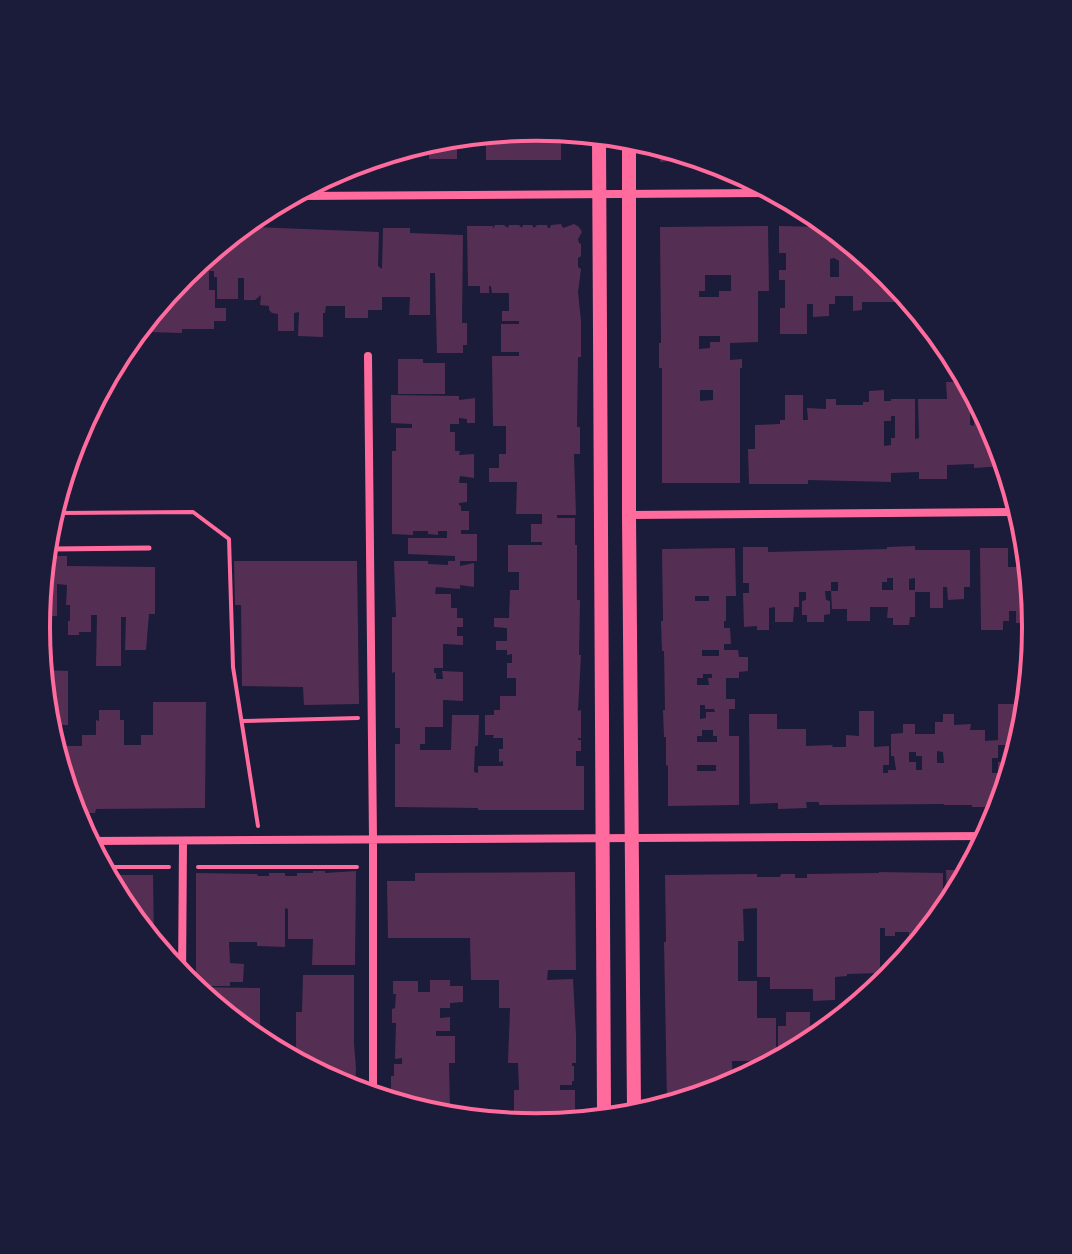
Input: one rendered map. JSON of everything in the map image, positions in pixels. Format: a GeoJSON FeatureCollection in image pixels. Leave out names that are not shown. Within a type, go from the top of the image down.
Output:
{"type":"FeatureCollection","features":[{"type":"Feature","properties":{"kind":"main road"},"geometry":{"type":"LineString","coordinates":[[599,145],[604,1108]]}},
{"type":"Feature","properties":{"kind":"main road"},"geometry":{"type":"LineString","coordinates":[[629,150],[634,1103]]}},
{"type":"Feature","properties":{"kind":"street"},"geometry":{"type":"LineString","coordinates":[[312,196],[755,193]]}},
{"type":"Feature","properties":{"kind":"street"},"geometry":{"type":"LineString","coordinates":[[368,356],[373,1084]]}},
{"type":"Feature","properties":{"kind":"street"},"geometry":{"type":"LineString","coordinates":[[629,515],[1008,512]]}},
{"type":"Feature","properties":{"kind":"street"},"geometry":{"type":"LineString","coordinates":[[100,841],[975,836]]}},
{"type":"Feature","properties":{"kind":"street"},"geometry":{"type":"LineString","coordinates":[[182,960],[183,841]]}},
{"type":"Feature","properties":{"kind":"lane"},"geometry":{"type":"LineString","coordinates":[[56,549],[149,548]]}},
{"type":"Feature","properties":{"kind":"path"},"geometry":{"type":"LineString","coordinates":[[64,513],[193,512],[229,539],[233,667],[260,840]]}},
{"type":"Feature","properties":{"kind":"path"},"geometry":{"type":"LineString","coordinates":[[242,721],[372,718]]}},
{"type":"Feature","properties":{"kind":"path"},"geometry":{"type":"LineString","coordinates":[[113,867],[359,867]]}},
{"type":"Feature","properties":{"kind":"building"},"geometry":{"type":"Polygon","coordinates":[[[561,142],[561,160],[486,160],[486,144],[561,142]]]}},
{"type":"Feature","properties":{"kind":"building"},"geometry":{"type":"Polygon","coordinates":[[[457,148],[457,159],[429,159],[429,153],[457,148]]]}},
{"type":"Feature","properties":{"kind":"building"},"geometry":{"type":"Polygon","coordinates":[[[561,224],[563,228],[574,224],[582,232],[578,239],[581,244],[578,292],[581,357],[578,357],[577,427],[580,427],[580,454],[574,454],[576,515],[557,515],[557,518],[575,518],[581,655],[578,711],[581,710],[581,738],[578,740],[581,740],[581,751],[576,751],[576,766],[584,766],[584,810],[395,807],[395,744],[400,744],[400,728],[395,728],[395,672],[392,673],[392,617],[396,617],[394,561],[428,561],[428,564],[448,565],[448,561],[455,561],[455,556],[408,554],[408,538],[447,538],[447,531],[438,531],[438,535],[428,534],[428,531],[413,531],[413,535],[392,534],[392,451],[396,451],[396,428],[412,428],[412,424],[391,423],[391,395],[459,396],[459,400],[475,398],[475,423],[459,418],[459,424],[450,424],[450,432],[455,432],[455,451],[460,451],[459,455],[474,454],[474,478],[460,476],[459,483],[467,483],[467,502],[459,505],[461,511],[469,511],[469,530],[461,530],[461,534],[477,534],[477,561],[460,561],[460,566],[474,563],[474,587],[436,587],[435,594],[451,594],[451,608],[457,608],[457,618],[463,618],[463,627],[457,627],[457,636],[463,636],[463,645],[443,644],[443,668],[434,668],[434,673],[436,679],[443,679],[442,671],[463,672],[463,701],[443,700],[443,727],[425,727],[425,744],[420,744],[420,750],[451,750],[452,715],[479,715],[474,772],[478,773],[478,766],[503,766],[503,761],[499,762],[499,749],[503,749],[503,738],[485,735],[485,715],[494,715],[494,710],[500,710],[500,696],[516,696],[516,678],[507,678],[507,663],[512,663],[512,654],[507,655],[507,650],[496,650],[496,641],[507,641],[507,628],[494,627],[494,618],[509,618],[510,590],[519,590],[519,572],[508,572],[508,545],[542,545],[542,542],[531,542],[531,524],[542,524],[542,514],[516,514],[517,482],[489,482],[489,468],[499,468],[499,454],[506,454],[506,426],[493,426],[492,356],[519,356],[519,352],[501,352],[501,324],[519,324],[519,321],[502,321],[502,311],[509,311],[509,293],[492,293],[489,286],[489,293],[480,293],[480,286],[468,286],[467,226],[493,226],[493,229],[495,225],[508,228],[509,225],[519,225],[522,228],[523,225],[532,225],[534,228],[547,225],[550,228],[551,225],[561,224]]]}},
{"type":"Feature","properties":{"kind":"building"},"geometry":{"type":"Polygon","coordinates":[[[768,226],[769,291],[758,291],[758,342],[730,343],[730,360],[742,359],[740,483],[662,483],[660,227],[768,226]],[[705,275],[705,291],[699,291],[699,297],[719,297],[719,291],[731,291],[731,275],[705,275]],[[699,336],[699,349],[710,348],[710,342],[720,342],[720,336],[699,336]],[[700,390],[700,401],[713,400],[713,390],[700,390]]]}},
{"type":"Feature","properties":{"kind":"building"},"geometry":{"type":"Polygon","coordinates":[[[779,226],[811,227],[880,283],[897,302],[862,302],[862,310],[853,311],[853,296],[835,296],[835,304],[829,304],[829,316],[813,317],[813,304],[807,304],[807,334],[780,334],[780,308],[785,308],[785,280],[779,280],[779,270],[786,270],[786,253],[779,253],[779,226]],[[830,259],[830,277],[839,277],[839,261],[830,259]]]}},
{"type":"Feature","properties":{"kind":"building"},"geometry":{"type":"Polygon","coordinates":[[[260,227],[379,232],[378,266],[382,269],[383,228],[410,228],[410,233],[463,235],[462,323],[467,323],[467,345],[463,345],[463,353],[437,353],[435,273],[430,273],[430,315],[409,315],[410,297],[382,297],[382,310],[368,310],[368,318],[345,318],[345,306],[326,306],[323,337],[298,336],[299,312],[294,313],[294,331],[278,331],[278,314],[272,313],[269,306],[260,305],[261,295],[255,300],[244,300],[244,278],[238,278],[238,299],[217,299],[217,277],[214,277],[214,271],[209,271],[209,290],[215,290],[215,308],[226,308],[226,321],[214,321],[214,329],[182,329],[182,333],[149,332],[192,283],[260,227]]]}},
{"type":"Feature","properties":{"kind":"building"},"geometry":{"type":"Polygon","coordinates":[[[398,359],[445,363],[445,394],[398,394],[398,359]]]}},
{"type":"Feature","properties":{"kind":"building"},"geometry":{"type":"Polygon","coordinates":[[[946,382],[956,382],[970,408],[970,425],[974,426],[974,416],[994,467],[947,465],[947,479],[919,479],[919,472],[891,473],[891,482],[808,480],[808,484],[749,484],[748,449],[755,449],[755,425],[780,424],[780,420],[785,420],[785,395],[803,395],[803,420],[808,420],[807,408],[826,409],[826,399],[836,399],[836,405],[863,405],[863,402],[869,402],[869,391],[884,390],[884,401],[915,399],[915,439],[919,438],[918,399],[947,399],[946,382]],[[891,416],[891,421],[884,421],[884,446],[891,445],[891,438],[895,438],[895,416],[891,416]]]}},
{"type":"Feature","properties":{"kind":"building"},"geometry":{"type":"Polygon","coordinates":[[[915,546],[915,550],[970,550],[970,587],[964,587],[964,599],[948,600],[947,587],[943,587],[943,608],[930,608],[930,592],[915,592],[915,617],[910,617],[909,625],[893,625],[893,618],[887,618],[888,607],[870,607],[870,621],[847,621],[847,609],[832,609],[831,591],[825,591],[826,600],[830,601],[830,614],[824,615],[824,622],[807,622],[807,615],[802,615],[806,592],[799,592],[799,607],[794,607],[793,622],[775,622],[775,607],[769,608],[769,630],[757,630],[757,626],[744,627],[743,593],[749,593],[749,583],[743,583],[743,547],[768,547],[768,552],[915,546]],[[893,578],[882,582],[882,590],[893,590],[893,578]],[[915,578],[909,579],[909,590],[915,590],[915,578]],[[831,582],[831,591],[838,591],[838,582],[831,582]]]}},
{"type":"Feature","properties":{"kind":"building"},"geometry":{"type":"Polygon","coordinates":[[[735,548],[736,596],[726,596],[724,621],[724,628],[730,628],[731,644],[724,644],[724,650],[738,650],[739,657],[748,657],[748,671],[739,672],[739,678],[726,678],[726,699],[735,699],[735,709],[729,709],[729,736],[739,736],[739,805],[668,806],[663,710],[662,549],[735,548]],[[695,596],[695,601],[709,601],[709,596],[695,596]],[[702,650],[702,656],[719,656],[719,650],[702,650]],[[703,674],[703,678],[697,678],[697,685],[709,685],[708,678],[712,678],[712,674],[703,674]],[[700,705],[700,719],[706,718],[706,712],[715,712],[714,709],[705,709],[705,705],[700,705]],[[702,730],[702,736],[697,736],[697,742],[717,742],[713,730],[702,730]],[[697,765],[697,771],[716,771],[716,765],[697,765]]]}},
{"type":"Feature","properties":{"kind":"building"},"geometry":{"type":"Polygon","coordinates":[[[980,548],[1008,548],[1008,567],[1018,567],[1022,623],[1016,623],[1016,611],[1009,611],[1009,621],[1003,621],[1003,630],[981,630],[980,548]]]}},
{"type":"Feature","properties":{"kind":"building"},"geometry":{"type":"Polygon","coordinates":[[[55,556],[67,556],[67,566],[155,567],[155,614],[149,614],[146,650],[125,650],[126,617],[121,617],[121,666],[96,666],[97,615],[91,615],[91,632],[68,635],[70,605],[66,605],[67,585],[57,584],[57,616],[50,616],[55,556]]]}},
{"type":"Feature","properties":{"kind":"building"},"geometry":{"type":"Polygon","coordinates":[[[234,561],[357,561],[359,704],[304,705],[303,687],[242,686],[241,605],[235,605],[234,561]]]}},
{"type":"Feature","properties":{"kind":"building"},"geometry":{"type":"Polygon","coordinates":[[[52,670],[68,671],[68,725],[62,725],[62,734],[52,670]]]}},
{"type":"Feature","properties":{"kind":"building"},"geometry":{"type":"Polygon","coordinates":[[[153,702],[206,702],[205,808],[96,809],[95,813],[87,813],[65,746],[82,746],[82,735],[96,735],[99,710],[120,710],[120,720],[124,720],[124,745],[141,745],[141,735],[153,735],[153,702]]]}},
{"type":"Feature","properties":{"kind":"building"},"geometry":{"type":"Polygon","coordinates":[[[998,704],[1016,704],[1007,745],[998,745],[998,758],[992,758],[992,773],[998,773],[998,762],[1002,762],[987,807],[944,804],[819,805],[819,802],[806,802],[807,808],[778,809],[778,803],[750,804],[749,714],[777,714],[777,729],[806,729],[806,746],[846,747],[846,735],[859,736],[859,711],[874,711],[874,747],[889,746],[889,765],[883,765],[883,773],[896,770],[894,756],[891,756],[891,734],[903,733],[903,724],[915,724],[915,734],[935,734],[935,722],[943,722],[943,714],[954,714],[954,725],[971,724],[970,730],[985,730],[985,741],[998,740],[998,704]],[[937,751],[937,763],[944,763],[943,752],[937,751]],[[909,752],[909,762],[916,762],[916,770],[922,770],[922,756],[916,756],[916,752],[909,752]]]}},
{"type":"Feature","properties":{"kind":"building"},"geometry":{"type":"Polygon","coordinates":[[[946,870],[957,870],[947,886],[946,870]]]}},
{"type":"Feature","properties":{"kind":"building"},"geometry":{"type":"Polygon","coordinates":[[[356,871],[355,965],[312,965],[313,939],[288,939],[288,909],[285,908],[285,947],[257,946],[257,942],[229,942],[230,963],[244,964],[243,982],[230,982],[230,986],[209,986],[196,974],[196,873],[269,876],[269,873],[285,873],[285,876],[297,876],[297,873],[356,871]]]}},
{"type":"Feature","properties":{"kind":"building"},"geometry":{"type":"Polygon","coordinates":[[[575,872],[576,970],[548,970],[547,980],[573,979],[576,1035],[576,1063],[572,1063],[574,1081],[572,1085],[560,1085],[560,1090],[575,1090],[575,1111],[514,1112],[514,1090],[519,1090],[518,1063],[508,1063],[510,1008],[499,1008],[499,980],[471,980],[470,938],[388,938],[387,881],[415,881],[415,873],[575,872]]]}},
{"type":"Feature","properties":{"kind":"building"},"geometry":{"type":"Polygon","coordinates":[[[943,873],[943,892],[909,938],[909,932],[885,936],[885,928],[880,928],[880,971],[835,977],[835,1000],[813,1001],[813,989],[770,989],[770,977],[757,977],[757,908],[743,909],[744,941],[738,941],[738,981],[757,981],[757,1018],[776,1018],[776,1050],[755,1061],[732,1061],[732,1071],[667,1095],[665,875],[757,874],[757,877],[780,877],[781,874],[795,874],[795,878],[807,878],[807,874],[943,873]]]}},
{"type":"Feature","properties":{"kind":"building"},"geometry":{"type":"Polygon","coordinates":[[[118,875],[153,875],[154,927],[118,875]]]}},
{"type":"Feature","properties":{"kind":"building"},"geometry":{"type":"Polygon","coordinates":[[[303,975],[354,975],[355,1078],[296,1050],[296,1012],[302,1012],[303,975]]]}},
{"type":"Feature","properties":{"kind":"building"},"geometry":{"type":"Polygon","coordinates":[[[430,980],[450,980],[450,986],[463,986],[463,1002],[450,1003],[450,1008],[440,1008],[440,1018],[450,1017],[450,1031],[436,1031],[436,1036],[455,1036],[455,1063],[449,1063],[450,1105],[391,1090],[394,1064],[402,1064],[402,1058],[395,1059],[396,1023],[392,1023],[392,1009],[395,1008],[396,994],[393,994],[393,981],[418,981],[418,992],[430,992],[430,980]]]}},
{"type":"Feature","properties":{"kind":"building"},"geometry":{"type":"Polygon","coordinates":[[[211,987],[260,988],[260,1027],[211,987]]]}},
{"type":"Feature","properties":{"kind":"building"},"geometry":{"type":"Polygon","coordinates":[[[786,1012],[810,1012],[810,1028],[778,1049],[778,1026],[786,1026],[786,1012]]]}}]}
